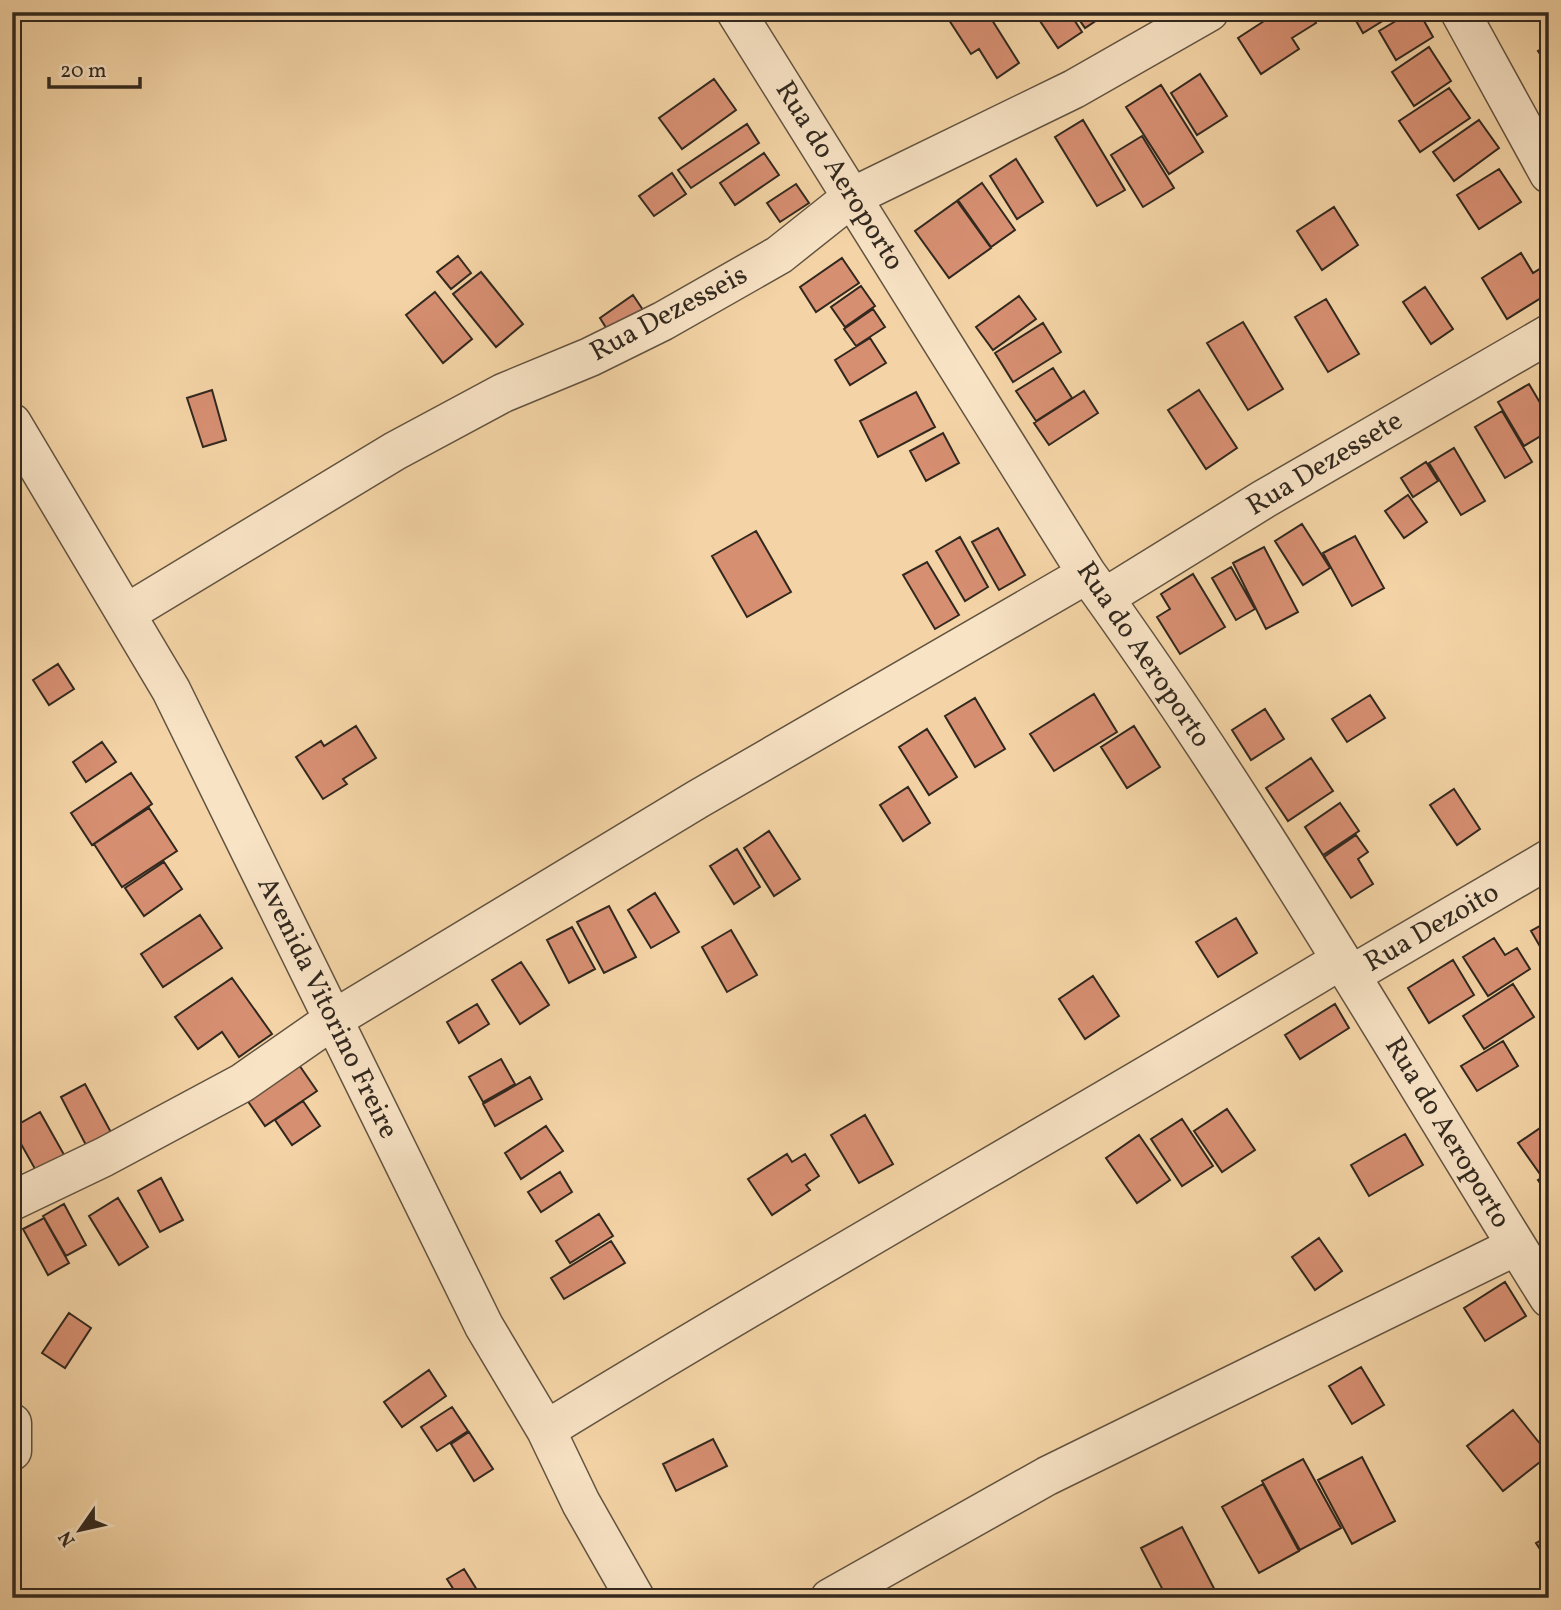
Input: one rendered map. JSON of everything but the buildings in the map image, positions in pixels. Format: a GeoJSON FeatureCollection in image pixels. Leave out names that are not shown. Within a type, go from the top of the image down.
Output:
{"type":"FeatureCollection","features":[{"type":"Feature","properties":{"kind":"street","name":"Rua do Aeroporto"},"geometry":{"type":"LineString","coordinates":[[736,12],[1096,586],[1165,684],[1346,967],[1549,1298]]}},
{"type":"Feature","properties":{"kind":"street","name":"Rua Dezesseis"},"geometry":{"type":"LineString","coordinates":[[127,613],[395,452],[503,393],[590,357],[686,308],[779,255],[852,197],[1074,89],[1209,12]]}},
{"type":"Feature","properties":{"kind":"street"},"geometry":{"type":"LineString","coordinates":[[1460,12],[1549,174]]}},
{"type":"Feature","properties":{"kind":"street","name":"Rua Dezessete"},"geometry":{"type":"LineString","coordinates":[[12,1201],[104,1157],[242,1083],[334,1019],[698,799],[1276,492],[1549,334]]}},
{"type":"Feature","properties":{"kind":"street","name":"Avenida Vitorino Freire"},"geometry":{"type":"LineString","coordinates":[[12,423],[171,690],[484,1326],[546,1430],[581,1503],[635,1598]]}},
{"type":"Feature","properties":{"kind":"street","name":"Rua Dezoito"},"geometry":{"type":"LineString","coordinates":[[546,1430],[658,1361],[1025,1148],[1346,967],[1549,859]]}},
{"type":"Feature","properties":{"kind":"street"},"geometry":{"type":"LineString","coordinates":[[830,1598],[1047,1476],[1516,1246]]}},
{"type":"Feature","properties":{"kind":"street"},"geometry":{"type":"LineString","coordinates":[[12,1423],[12,1451]]}}]}
